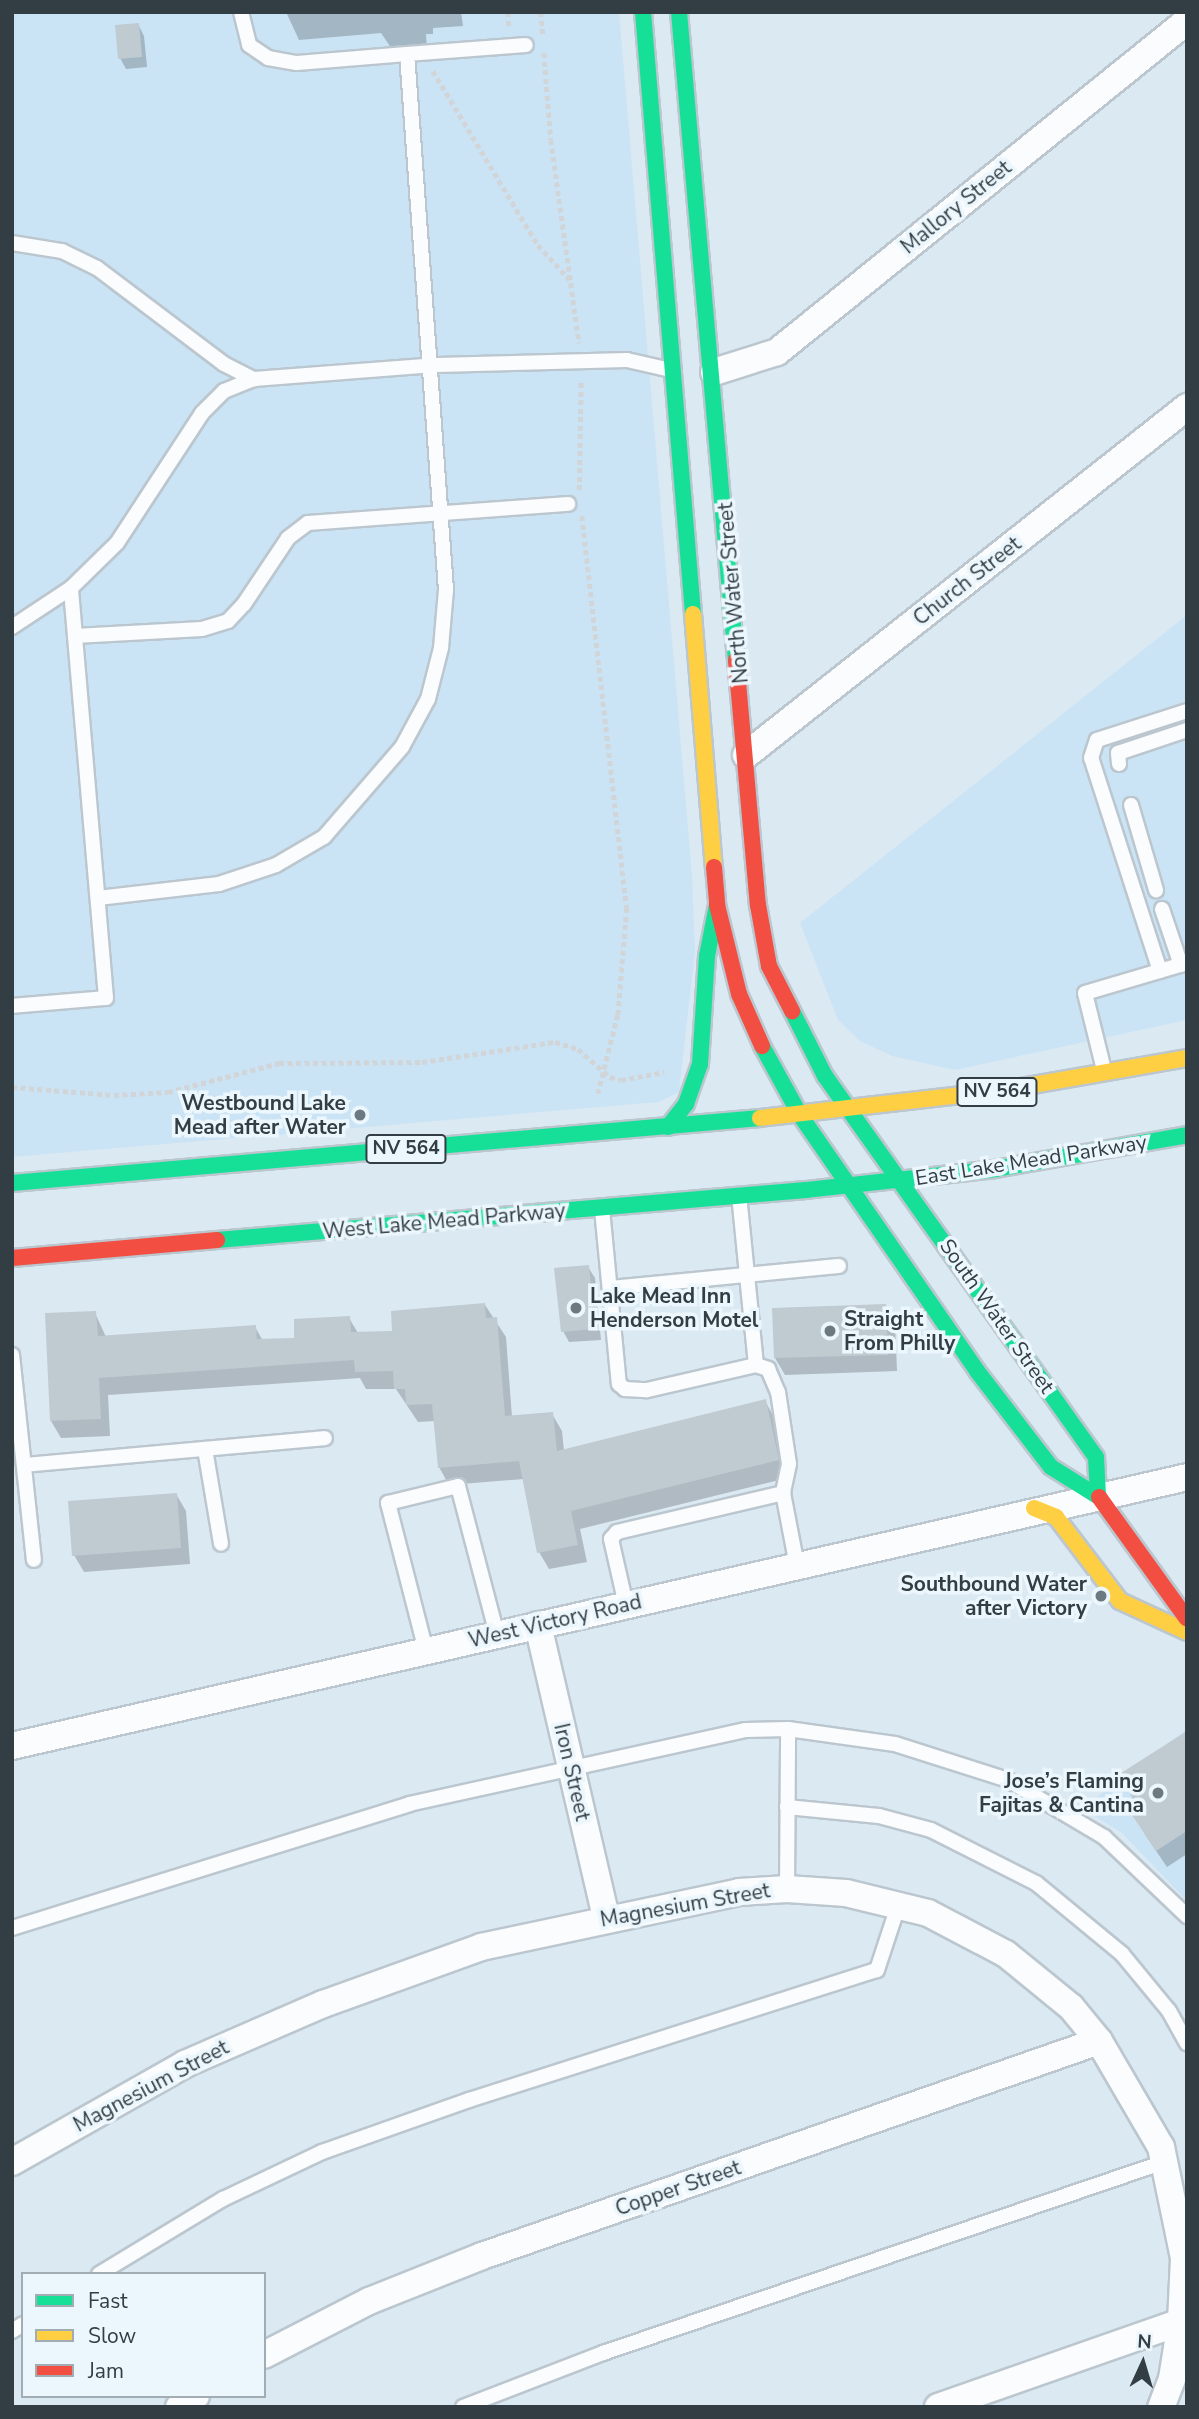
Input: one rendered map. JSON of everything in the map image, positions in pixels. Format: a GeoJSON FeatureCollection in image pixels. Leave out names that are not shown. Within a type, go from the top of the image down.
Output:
{"type":"FeatureCollection","features":[{"type":"Feature","properties":{"kind":"main road","name":"North Water Street"},"geometry":{"type":"LineString","coordinates":[[643,12],[717,905],[739,994],[774,1074],[848,1185]]}},
{"type":"Feature","properties":{"kind":"main road","name":"North Water Street"},"geometry":{"type":"LineString","coordinates":[[687,17],[758,905],[769,966],[803,1039],[875,1144]]}},
{"type":"Feature","properties":{"kind":"main road"},"geometry":{"type":"LineString","coordinates":[[667,1127],[687,1104],[698,1075],[707,956],[717,905]]}},
{"type":"Feature","properties":{"kind":"main road","name":"NV 564"},"geometry":{"type":"LineString","coordinates":[[12,1183],[800,1115],[1105,1075],[1187,1058]]}},
{"type":"Feature","properties":{"kind":"main road","name":"East Lake Mead Parkway"},"geometry":{"type":"LineString","coordinates":[[874,1182],[1079,1157],[1187,1135]]}},
{"type":"Feature","properties":{"kind":"main road","name":"South Water Street"},"geometry":{"type":"LineString","coordinates":[[875,1144],[1096,1457],[1098,1496]]}},
{"type":"Feature","properties":{"kind":"main road"},"geometry":{"type":"LineString","coordinates":[[12,1196],[43,1180]]}},
{"type":"Feature","properties":{"kind":"main road","name":"West Lake Mead Parkway"},"geometry":{"type":"LineString","coordinates":[[12,1258],[874,1182]]}},
{"type":"Feature","properties":{"kind":"main road"},"geometry":{"type":"LineString","coordinates":[[848,1185],[1051,1467],[1098,1496],[1187,1619]]}},
{"type":"Feature","properties":{"kind":"main road"},"geometry":{"type":"LineString","coordinates":[[1034,1508],[1056,1517],[1120,1601],[1187,1632]]}},
{"type":"Feature","properties":{"kind":"street"},"geometry":{"type":"LineString","coordinates":[[647,51],[687,17]]}},
{"type":"Feature","properties":{"kind":"street","name":"Mallory Street"},"geometry":{"type":"LineString","coordinates":[[714,372],[777,352],[1187,21]]}},
{"type":"Feature","properties":{"kind":"street","name":"Church Street"},"geometry":{"type":"LineString","coordinates":[[746,755],[1187,407]]}},
{"type":"Feature","properties":{"kind":"street","name":"West Victory Road"},"geometry":{"type":"LineString","coordinates":[[12,1746],[797,1566],[1034,1508],[1187,1477]]}},
{"type":"Feature","properties":{"kind":"street","name":"Iron Street"},"geometry":{"type":"LineString","coordinates":[[538,1625],[606,1918]]}},
{"type":"Feature","properties":{"kind":"street","name":"Magnesium Street"},"geometry":{"type":"LineString","coordinates":[[12,2162],[185,2064],[323,2004],[481,1947],[606,1918],[739,1892],[787,1889],[846,1893],[928,1913],[1006,1954],[1070,2007],[1099,2041],[1161,2147],[1185,2267],[1181,2322],[1172,2379],[1161,2407]]}},
{"type":"Feature","properties":{"kind":"street","name":"Copper Street"},"geometry":{"type":"LineString","coordinates":[[266,2354],[369,2301],[482,2256],[1099,2041]]}},
{"type":"Feature","properties":{"kind":"street"},"geometry":{"type":"LineString","coordinates":[[937,2407],[1181,2322]]}},
{"type":"Feature","properties":{"kind":"lane"},"geometry":{"type":"LineString","coordinates":[[241,12],[249,45],[268,58],[298,63],[526,45]]}},
{"type":"Feature","properties":{"kind":"lane"},"geometry":{"type":"LineString","coordinates":[[98,898],[219,884],[276,865],[324,836],[357,803],[402,747],[428,699],[441,648],[446,590],[427,366],[407,54]]}},
{"type":"Feature","properties":{"kind":"lane"},"geometry":{"type":"LineString","coordinates":[[12,243],[62,251],[97,268],[225,364],[254,379]]}},
{"type":"Feature","properties":{"kind":"lane"},"geometry":{"type":"LineString","coordinates":[[12,627],[71,588],[117,543],[202,413],[224,391],[254,379],[427,366],[627,360],[671,370],[714,372]]}},
{"type":"Feature","properties":{"kind":"lane"},"geometry":{"type":"LineString","coordinates":[[75,636],[202,629],[228,621],[244,604],[288,538],[308,523],[574,501]]}},
{"type":"Feature","properties":{"kind":"lane"},"geometry":{"type":"LineString","coordinates":[[12,1006],[106,998],[71,588]]}},
{"type":"Feature","properties":{"kind":"lane"},"geometry":{"type":"LineString","coordinates":[[1160,971],[1091,758],[1097,740],[1187,711]]}},
{"type":"Feature","properties":{"kind":"lane"},"geometry":{"type":"LineString","coordinates":[[1119,764],[1118,753],[1187,730]]}},
{"type":"Feature","properties":{"kind":"lane"},"geometry":{"type":"LineString","coordinates":[[1131,805],[1156,890]]}},
{"type":"Feature","properties":{"kind":"lane"},"geometry":{"type":"LineString","coordinates":[[1105,1075],[1085,993],[1184,964],[1162,909]]}},
{"type":"Feature","properties":{"kind":"lane"},"geometry":{"type":"LineString","coordinates":[[739,1195],[756,1365]]}},
{"type":"Feature","properties":{"kind":"lane"},"geometry":{"type":"LineString","coordinates":[[602,1208],[619,1384],[625,1389],[647,1390],[756,1365],[768,1369],[778,1392],[789,1464],[783,1493],[797,1566]]}},
{"type":"Feature","properties":{"kind":"lane"},"geometry":{"type":"LineString","coordinates":[[610,1288],[839,1266]]}},
{"type":"Feature","properties":{"kind":"lane"},"geometry":{"type":"LineString","coordinates":[[12,1355],[34,1560]]}},
{"type":"Feature","properties":{"kind":"lane"},"geometry":{"type":"LineString","coordinates":[[24,1465],[325,1438]]}},
{"type":"Feature","properties":{"kind":"lane"},"geometry":{"type":"LineString","coordinates":[[205,1449],[221,1544]]}},
{"type":"Feature","properties":{"kind":"lane"},"geometry":{"type":"LineString","coordinates":[[426,1651],[388,1503],[458,1486],[497,1634]]}},
{"type":"Feature","properties":{"kind":"lane"},"geometry":{"type":"LineString","coordinates":[[626,1605],[611,1539],[617,1532],[783,1493]]}},
{"type":"Feature","properties":{"kind":"lane"},"geometry":{"type":"LineString","coordinates":[[787,1889],[788,1728]]}},
{"type":"Feature","properties":{"kind":"lane"},"geometry":{"type":"LineString","coordinates":[[12,1928],[409,1804],[570,1765],[746,1730],[788,1728],[895,1744],[1007,1780],[1104,1837],[1187,1916]]}},
{"type":"Feature","properties":{"kind":"lane"},"geometry":{"type":"LineString","coordinates":[[787,1807],[879,1816],[931,1830],[1036,1883],[1122,1954],[1169,2011],[1187,2043]]}},
{"type":"Feature","properties":{"kind":"lane"},"geometry":{"type":"LineString","coordinates":[[102,2272],[223,2199],[322,2152],[877,1970],[898,1906]]}},
{"type":"Feature","properties":{"kind":"lane"},"geometry":{"type":"LineString","coordinates":[[463,2407],[603,2353],[1164,2162]]}},
{"type":"Feature","properties":{"kind":"path"},"geometry":{"type":"LineString","coordinates":[[541,12],[551,141],[580,361],[574,501]]}},
{"type":"Feature","properties":{"kind":"path"},"geometry":{"type":"LineString","coordinates":[[432,68],[538,245],[570,281]]}},
{"type":"Feature","properties":{"kind":"path"},"geometry":{"type":"LineString","coordinates":[[582,512],[628,908],[618,1015],[598,1094]]}},
{"type":"Feature","properties":{"kind":"path"},"geometry":{"type":"LineString","coordinates":[[12,1087],[114,1095],[156,1093],[279,1063],[422,1062],[555,1042],[578,1049],[605,1073],[621,1080],[668,1072],[698,1075]]}},
{"type":"Feature","properties":{"kind":"shaded area"},"geometry":{"type":"Polygon","coordinates":[[[12,12],[619,12],[692,876],[695,951],[679,1092],[659,1102],[12,1157],[12,12]]]}},
{"type":"Feature","properties":{"kind":"shaded area"},"geometry":{"type":"Polygon","coordinates":[[[1187,615],[1187,1020],[955,1070],[892,1056],[860,1041],[838,1020],[800,923],[1187,615]]]}},
{"type":"Feature","properties":{"kind":"shaded area"},"geometry":{"type":"Polygon","coordinates":[[[1187,1729],[1187,1901],[1122,1833],[1082,1808],[1187,1729]]]}},
{"type":"Feature","properties":{"kind":"building"},"geometry":{"type":"Polygon","coordinates":[[[139,23],[142,57],[118,59],[115,25],[139,23]]]}},
{"type":"Feature","properties":{"kind":"building","name":"Lake Mead Inn Henderson Motel"},"geometry":{"type":"Polygon","coordinates":[[[589,1265],[595,1329],[561,1332],[554,1268],[589,1265]]]}},
{"type":"Feature","properties":{"kind":"building"},"geometry":{"type":"Polygon","coordinates":[[[485,1303],[486,1318],[497,1317],[505,1416],[553,1412],[557,1451],[766,1399],[779,1460],[571,1511],[578,1545],[537,1553],[519,1461],[438,1468],[432,1404],[406,1405],[405,1389],[394,1389],[393,1371],[355,1372],[354,1360],[99,1378],[101,1419],[50,1421],[45,1313],[96,1311],[98,1336],[256,1325],[257,1339],[294,1338],[294,1319],[350,1316],[351,1332],[392,1331],[391,1311],[485,1303]]]}},
{"type":"Feature","properties":{"kind":"building","name":"Straight From Philly"},"geometry":{"type":"Polygon","coordinates":[[[886,1304],[888,1355],[774,1358],[772,1308],[886,1304]]]}},
{"type":"Feature","properties":{"kind":"building"},"geometry":{"type":"Polygon","coordinates":[[[177,1493],[181,1548],[72,1556],[68,1501],[177,1493]]]}},
{"type":"Feature","properties":{"kind":"building","name":"Jose’s Flaming Fajitas & Cantina"},"geometry":{"type":"Polygon","coordinates":[[[1187,1731],[1187,1831],[1156,1851],[1132,1815],[1140,1810],[1118,1775],[1187,1731]]]}},
{"type":"Feature","properties":{"kind":"traffic: fast"},"geometry":{"type":"LineString","coordinates":[[643,12],[693,614]]}},
{"type":"Feature","properties":{"kind":"traffic: fast"},"geometry":{"type":"LineString","coordinates":[[679,12],[736,660]]}},
{"type":"Feature","properties":{"kind":"traffic: fast"},"geometry":{"type":"LineString","coordinates":[[668,1127],[686,1104],[700,1064],[707,956],[717,905]]}},
{"type":"Feature","properties":{"kind":"traffic: fast"},"geometry":{"type":"LineString","coordinates":[[792,1011],[825,1076],[1096,1457],[1098,1496]]}},
{"type":"Feature","properties":{"kind":"traffic: fast"},"geometry":{"type":"LineString","coordinates":[[762,1046],[800,1115],[977,1371],[1051,1467],[1099,1497]]}},
{"type":"Feature","properties":{"kind":"traffic: fast"},"geometry":{"type":"LineString","coordinates":[[12,1183],[760,1118]]}},
{"type":"Feature","properties":{"kind":"traffic: fast"},"geometry":{"type":"LineString","coordinates":[[217,1240],[806,1190],[995,1169],[1187,1135]]}},
{"type":"Feature","properties":{"kind":"traffic: slow"},"geometry":{"type":"LineString","coordinates":[[693,614],[714,867]]}},
{"type":"Feature","properties":{"kind":"traffic: slow"},"geometry":{"type":"LineString","coordinates":[[760,1118],[998,1091],[1187,1058]]}},
{"type":"Feature","properties":{"kind":"traffic: slow"},"geometry":{"type":"LineString","coordinates":[[1034,1508],[1056,1517],[1120,1601],[1187,1632]]}},
{"type":"Feature","properties":{"kind":"traffic: jam"},"geometry":{"type":"LineString","coordinates":[[736,660],[758,905],[769,966],[792,1011]]}},
{"type":"Feature","properties":{"kind":"traffic: jam"},"geometry":{"type":"LineString","coordinates":[[714,867],[717,905],[739,994],[762,1046]]}},
{"type":"Feature","properties":{"kind":"traffic: jam"},"geometry":{"type":"LineString","coordinates":[[12,1258],[217,1240]]}},
{"type":"Feature","properties":{"kind":"traffic: jam"},"geometry":{"type":"LineString","coordinates":[[1099,1497],[1187,1619]]}},
{"type":"Feature","properties":{"kind":"place","name":"Westbound Lake Mead after Water"},"geometry":{"type":"Point","coordinates":[360,1115]}},
{"type":"Feature","properties":{"kind":"place","name":"Lake Mead Inn Henderson Motel"},"geometry":{"type":"Point","coordinates":[576,1308]}},
{"type":"Feature","properties":{"kind":"place","name":"Straight From Philly"},"geometry":{"type":"Point","coordinates":[830,1331]}},
{"type":"Feature","properties":{"kind":"place","name":"Southbound Water after Victory"},"geometry":{"type":"Point","coordinates":[1101,1596]}},
{"type":"Feature","properties":{"kind":"place","name":"Jose’s Flaming Fajitas & Cantina"},"geometry":{"type":"Point","coordinates":[1158,1793]}}]}
